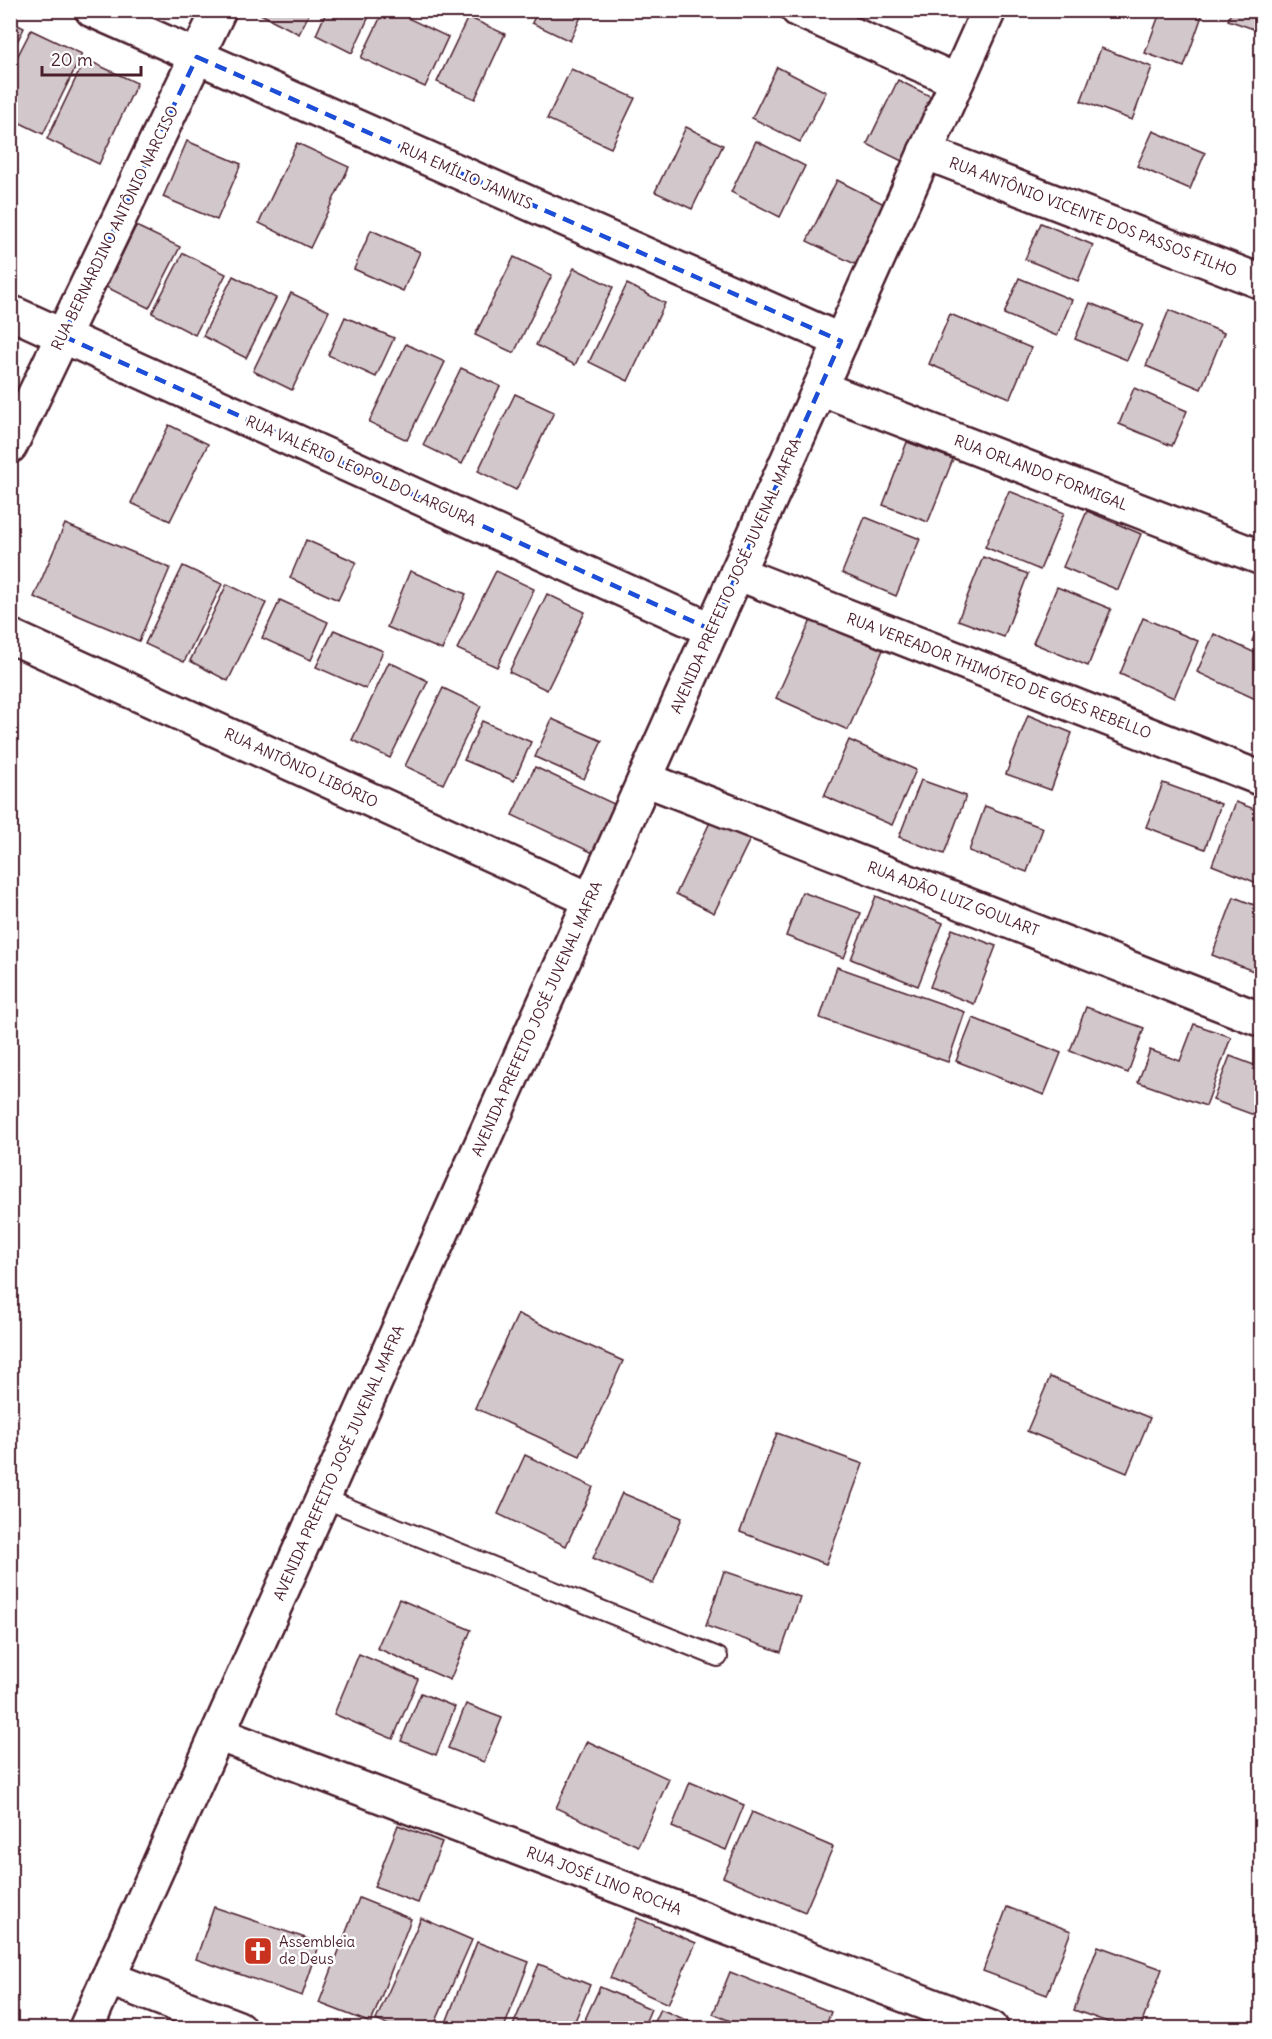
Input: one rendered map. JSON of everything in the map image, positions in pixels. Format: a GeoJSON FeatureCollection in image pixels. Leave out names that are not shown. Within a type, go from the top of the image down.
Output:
{"type":"FeatureCollection","features":[{"type":"Feature","properties":{"kind":"street","name":"RUA EMÍLIO JANNIS"},"geometry":{"type":"LineString","coordinates":[[92,10],[841,342]]}},
{"type":"Feature","properties":{"kind":"street","name":"RUA BERNARDINO ANTÔNIO NARCISO"},"geometry":{"type":"LineString","coordinates":[[10,446],[219,10]]}},
{"type":"Feature","properties":{"kind":"street"},"geometry":{"type":"LineString","coordinates":[[798,10],[957,81]]}},
{"type":"Feature","properties":{"kind":"street","name":"AVENIDA PREFEITO JOSÉ JUVENAL MAFRA"},"geometry":{"type":"LineString","coordinates":[[86,2028],[989,10]]}},
{"type":"Feature","properties":{"kind":"street","name":"RUA ANTÔNIO VICENTE DOS PASSOS FILHO"},"geometry":{"type":"LineString","coordinates":[[925,152],[1262,282]]}},
{"type":"Feature","properties":{"kind":"street","name":"RUA VALÉRIO LEOPOLDO LARGURA"},"geometry":{"type":"LineString","coordinates":[[10,312],[711,630]]}},
{"type":"Feature","properties":{"kind":"street","name":"RUA ORLANDO FORMIGAL"},"geometry":{"type":"LineString","coordinates":[[820,388],[1262,558]]}},
{"type":"Feature","properties":{"kind":"street","name":"RUA VEREADOR THIMÓTEO DE GÓES REBELLO"},"geometry":{"type":"LineString","coordinates":[[737,573],[1262,778]]}},
{"type":"Feature","properties":{"kind":"street","name":"RUA ANTÔNIO LIBÓRIO"},"geometry":{"type":"LineString","coordinates":[[10,636],[591,900]]}},
{"type":"Feature","properties":{"kind":"street","name":"RUA ADÃO LUIZ GOULART"},"geometry":{"type":"LineString","coordinates":[[645,779],[1262,1020]]}},
{"type":"Feature","properties":{"kind":"street","name":"RUA JOSÉ LINO ROCHA"},"geometry":{"type":"LineString","coordinates":[[218,1734],[991,2028]]}},
{"type":"Feature","properties":{"kind":"street"},"geometry":{"type":"LineString","coordinates":[[108,1978],[238,2028]]}},
{"type":"Feature","properties":{"kind":"lane"},"geometry":{"type":"LineString","coordinates":[[323,1498],[718,1657]]}},
{"type":"Feature","properties":{"kind":"highlighted area"},"geometry":{"type":"Polygon","coordinates":[[[197,57],[841,341],[712,630],[63,336],[197,57]]]}},
{"type":"Feature","properties":{"kind":"building"},"geometry":{"type":"Polygon","coordinates":[[[253,10],[311,10],[299,34],[253,10]]]}},
{"type":"Feature","properties":{"kind":"building"},"geometry":{"type":"Polygon","coordinates":[[[327,10],[372,10],[352,53],[316,35],[327,10]]]}},
{"type":"Feature","properties":{"kind":"building"},"geometry":{"type":"Polygon","coordinates":[[[384,10],[391,10],[448,37],[425,87],[361,58],[384,10]]]}},
{"type":"Feature","properties":{"kind":"building"},"geometry":{"type":"Polygon","coordinates":[[[538,10],[584,10],[570,41],[532,23],[538,10]]]}},
{"type":"Feature","properties":{"kind":"building"},"geometry":{"type":"Polygon","coordinates":[[[1161,10],[1204,10],[1184,67],[1145,53],[1161,10]]]}},
{"type":"Feature","properties":{"kind":"building"},"geometry":{"type":"Polygon","coordinates":[[[1232,10],[1262,10],[1262,32],[1228,20],[1232,10]]]}},
{"type":"Feature","properties":{"kind":"building"},"geometry":{"type":"Polygon","coordinates":[[[468,17],[505,34],[475,99],[437,82],[468,17]]]}},
{"type":"Feature","properties":{"kind":"building"},"geometry":{"type":"Polygon","coordinates":[[[10,21],[24,28],[10,56],[10,21]]]}},
{"type":"Feature","properties":{"kind":"building"},"geometry":{"type":"Polygon","coordinates":[[[31,30],[82,54],[43,134],[10,118],[10,71],[31,30]]]}},
{"type":"Feature","properties":{"kind":"building"},"geometry":{"type":"Polygon","coordinates":[[[1101,48],[1152,67],[1132,120],[1081,101],[1101,48]]]}},
{"type":"Feature","properties":{"kind":"building"},"geometry":{"type":"Polygon","coordinates":[[[85,59],[137,83],[99,164],[47,139],[85,59]]]}},
{"type":"Feature","properties":{"kind":"building"},"geometry":{"type":"Polygon","coordinates":[[[777,67],[826,92],[800,142],[752,118],[777,67]]]}},
{"type":"Feature","properties":{"kind":"building"},"geometry":{"type":"Polygon","coordinates":[[[571,69],[635,98],[611,148],[547,119],[571,69]]]}},
{"type":"Feature","properties":{"kind":"building"},"geometry":{"type":"Polygon","coordinates":[[[898,80],[934,98],[904,162],[867,144],[898,80]]]}},
{"type":"Feature","properties":{"kind":"building"},"geometry":{"type":"Polygon","coordinates":[[[686,127],[723,145],[692,209],[655,192],[686,127]]]}},
{"type":"Feature","properties":{"kind":"building"},"geometry":{"type":"Polygon","coordinates":[[[1153,131],[1205,153],[1190,189],[1137,166],[1153,131]]]}},
{"type":"Feature","properties":{"kind":"building"},"geometry":{"type":"Polygon","coordinates":[[[187,141],[241,164],[217,220],[163,197],[187,141]]]}},
{"type":"Feature","properties":{"kind":"building"},"geometry":{"type":"Polygon","coordinates":[[[756,141],[805,166],[780,217],[731,192],[756,141]]]}},
{"type":"Feature","properties":{"kind":"building"},"geometry":{"type":"Polygon","coordinates":[[[297,143],[349,167],[310,248],[259,223],[297,143]]]}},
{"type":"Feature","properties":{"kind":"building"},"geometry":{"type":"Polygon","coordinates":[[[837,180],[892,208],[863,268],[807,241],[837,180]]]}},
{"type":"Feature","properties":{"kind":"building"},"geometry":{"type":"Polygon","coordinates":[[[1041,223],[1093,245],[1078,281],[1025,259],[1041,223]]]}},
{"type":"Feature","properties":{"kind":"building"},"geometry":{"type":"Polygon","coordinates":[[[136,226],[180,247],[149,308],[106,287],[136,226]]]}},
{"type":"Feature","properties":{"kind":"building"},"geometry":{"type":"Polygon","coordinates":[[[371,230],[420,252],[403,291],[354,269],[371,230]]]}},
{"type":"Feature","properties":{"kind":"building"},"geometry":{"type":"Polygon","coordinates":[[[183,253],[226,274],[195,335],[152,313],[183,253]]]}},
{"type":"Feature","properties":{"kind":"building"},"geometry":{"type":"Polygon","coordinates":[[[514,257],[552,275],[514,353],[475,335],[514,257]]]}},
{"type":"Feature","properties":{"kind":"building"},"geometry":{"type":"Polygon","coordinates":[[[574,268],[613,287],[575,365],[536,345],[574,268]]]}},
{"type":"Feature","properties":{"kind":"building"},"geometry":{"type":"Polygon","coordinates":[[[233,276],[276,298],[246,358],[203,336],[233,276]]]}},
{"type":"Feature","properties":{"kind":"building"},"geometry":{"type":"Polygon","coordinates":[[[1019,278],[1072,300],[1057,336],[1004,314],[1019,278]]]}},
{"type":"Feature","properties":{"kind":"building"},"geometry":{"type":"Polygon","coordinates":[[[627,284],[665,303],[628,381],[589,362],[627,284]]]}},
{"type":"Feature","properties":{"kind":"building"},"geometry":{"type":"Polygon","coordinates":[[[291,293],[329,311],[292,390],[253,371],[291,293]]]}},
{"type":"Feature","properties":{"kind":"building"},"geometry":{"type":"Polygon","coordinates":[[[1090,303],[1143,325],[1127,360],[1075,339],[1090,303]]]}},
{"type":"Feature","properties":{"kind":"building"},"geometry":{"type":"Polygon","coordinates":[[[1169,310],[1224,333],[1201,389],[1146,366],[1169,310]]]}},
{"type":"Feature","properties":{"kind":"building"},"geometry":{"type":"Polygon","coordinates":[[[950,314],[1031,348],[1010,398],[929,364],[950,314]]]}},
{"type":"Feature","properties":{"kind":"building"},"geometry":{"type":"Polygon","coordinates":[[[345,317],[394,338],[376,377],[328,355],[345,317]]]}},
{"type":"Feature","properties":{"kind":"building"},"geometry":{"type":"Polygon","coordinates":[[[406,344],[445,362],[407,440],[369,422],[406,344]]]}},
{"type":"Feature","properties":{"kind":"building"},"geometry":{"type":"Polygon","coordinates":[[[461,368],[500,386],[462,464],[423,445],[461,368]]]}},
{"type":"Feature","properties":{"kind":"building"},"geometry":{"type":"Polygon","coordinates":[[[1134,388],[1187,411],[1172,446],[1119,424],[1134,388]]]}},
{"type":"Feature","properties":{"kind":"building"},"geometry":{"type":"Polygon","coordinates":[[[515,394],[554,412],[516,490],[478,471],[515,394]]]}},
{"type":"Feature","properties":{"kind":"building"},"geometry":{"type":"Polygon","coordinates":[[[169,425],[208,444],[170,521],[131,503],[169,425]]]}},
{"type":"Feature","properties":{"kind":"building"},"geometry":{"type":"Polygon","coordinates":[[[907,442],[953,459],[928,522],[883,505],[907,442]]]}},
{"type":"Feature","properties":{"kind":"building"},"geometry":{"type":"Polygon","coordinates":[[[1009,491],[1064,513],[1040,570],[985,547],[1009,491]]]}},
{"type":"Feature","properties":{"kind":"building"},"geometry":{"type":"Polygon","coordinates":[[[1087,511],[1141,534],[1118,590],[1063,567],[1087,511]]]}},
{"type":"Feature","properties":{"kind":"building"},"geometry":{"type":"Polygon","coordinates":[[[865,517],[920,539],[896,596],[842,573],[865,517]]]}},
{"type":"Feature","properties":{"kind":"building"},"geometry":{"type":"Polygon","coordinates":[[[65,524],[170,568],[139,641],[34,597],[65,524]]]}},
{"type":"Feature","properties":{"kind":"building"},"geometry":{"type":"Polygon","coordinates":[[[306,540],[356,562],[338,600],[290,578],[306,540]]]}},
{"type":"Feature","properties":{"kind":"building"},"geometry":{"type":"Polygon","coordinates":[[[983,557],[1028,574],[1004,637],[958,620],[983,557]]]}},
{"type":"Feature","properties":{"kind":"building"},"geometry":{"type":"Polygon","coordinates":[[[183,566],[222,584],[184,662],[145,644],[183,566]]]}},
{"type":"Feature","properties":{"kind":"building"},"geometry":{"type":"Polygon","coordinates":[[[410,571],[466,594],[442,650],[387,627],[410,571]]]}},
{"type":"Feature","properties":{"kind":"building"},"geometry":{"type":"Polygon","coordinates":[[[496,571],[534,589],[497,667],[457,649],[496,571]]]}},
{"type":"Feature","properties":{"kind":"building"},"geometry":{"type":"Polygon","coordinates":[[[227,584],[266,603],[228,681],[190,661],[227,584]]]}},
{"type":"Feature","properties":{"kind":"building"},"geometry":{"type":"Polygon","coordinates":[[[1057,587],[1111,609],[1088,666],[1033,643],[1057,587]]]}},
{"type":"Feature","properties":{"kind":"building"},"geometry":{"type":"Polygon","coordinates":[[[547,594],[585,612],[547,690],[509,672],[547,594]]]}},
{"type":"Feature","properties":{"kind":"building"},"geometry":{"type":"Polygon","coordinates":[[[280,600],[328,622],[311,660],[262,638],[280,600]]]}},
{"type":"Feature","properties":{"kind":"building"},"geometry":{"type":"Polygon","coordinates":[[[1262,616],[1262,644],[1252,641],[1262,616]]]}},
{"type":"Feature","properties":{"kind":"building"},"geometry":{"type":"Polygon","coordinates":[[[812,618],[883,650],[848,730],[776,698],[812,618]]]}},
{"type":"Feature","properties":{"kind":"building"},"geometry":{"type":"Polygon","coordinates":[[[1143,618],[1198,641],[1174,698],[1120,674],[1143,618]]]}},
{"type":"Feature","properties":{"kind":"building"},"geometry":{"type":"Polygon","coordinates":[[[334,630],[383,651],[366,689],[316,667],[334,630]]]}},
{"type":"Feature","properties":{"kind":"building"},"geometry":{"type":"Polygon","coordinates":[[[1214,634],[1262,656],[1262,702],[1197,672],[1214,634]]]}},
{"type":"Feature","properties":{"kind":"building"},"geometry":{"type":"Polygon","coordinates":[[[389,662],[428,681],[390,758],[352,740],[389,662]]]}},
{"type":"Feature","properties":{"kind":"building"},"geometry":{"type":"Polygon","coordinates":[[[443,688],[481,706],[443,784],[405,766],[443,688]]]}},
{"type":"Feature","properties":{"kind":"building"},"geometry":{"type":"Polygon","coordinates":[[[1028,715],[1072,733],[1051,790],[1006,774],[1028,715]]]}},
{"type":"Feature","properties":{"kind":"building"},"geometry":{"type":"Polygon","coordinates":[[[552,719],[602,741],[584,779],[535,757],[552,719]]]}},
{"type":"Feature","properties":{"kind":"building"},"geometry":{"type":"Polygon","coordinates":[[[482,721],[531,742],[514,781],[464,760],[482,721]]]}},
{"type":"Feature","properties":{"kind":"building"},"geometry":{"type":"Polygon","coordinates":[[[849,740],[916,770],[892,825],[824,796],[849,740]]]}},
{"type":"Feature","properties":{"kind":"building"},"geometry":{"type":"Polygon","coordinates":[[[535,767],[629,811],[606,859],[512,815],[535,767]]]}},
{"type":"Feature","properties":{"kind":"building"},"geometry":{"type":"Polygon","coordinates":[[[921,780],[966,796],[944,854],[899,837],[921,780]]]}},
{"type":"Feature","properties":{"kind":"building"},"geometry":{"type":"Polygon","coordinates":[[[1163,783],[1221,804],[1205,849],[1146,827],[1163,783]]]}},
{"type":"Feature","properties":{"kind":"building"},"geometry":{"type":"Polygon","coordinates":[[[1236,802],[1262,812],[1262,870],[1257,883],[1212,865],[1236,802]]]}},
{"type":"Feature","properties":{"kind":"building"},"geometry":{"type":"Polygon","coordinates":[[[985,806],[1043,828],[1027,872],[969,851],[985,806]]]}},
{"type":"Feature","properties":{"kind":"building"},"geometry":{"type":"Polygon","coordinates":[[[713,816],[752,835],[714,913],[676,894],[713,816]]]}},
{"type":"Feature","properties":{"kind":"building"},"geometry":{"type":"Polygon","coordinates":[[[802,892],[861,913],[844,958],[786,936],[802,892]]]}},
{"type":"Feature","properties":{"kind":"building"},"geometry":{"type":"Polygon","coordinates":[[[876,896],[943,923],[918,986],[851,959],[876,896]]]}},
{"type":"Feature","properties":{"kind":"building"},"geometry":{"type":"Polygon","coordinates":[[[1234,897],[1262,908],[1262,958],[1256,972],[1212,955],[1234,897]]]}},
{"type":"Feature","properties":{"kind":"building"},"geometry":{"type":"Polygon","coordinates":[[[952,929],[996,946],[974,1004],[930,987],[952,929]]]}},
{"type":"Feature","properties":{"kind":"building"},"geometry":{"type":"Polygon","coordinates":[[[837,967],[965,1012],[948,1062],[820,1018],[837,967]]]}},
{"type":"Feature","properties":{"kind":"building"},"geometry":{"type":"Polygon","coordinates":[[[1086,1007],[1144,1028],[1128,1073],[1070,1051],[1086,1007]]]}},
{"type":"Feature","properties":{"kind":"building"},"geometry":{"type":"Polygon","coordinates":[[[973,1018],[1061,1053],[1044,1095],[956,1061],[973,1018]]]}},
{"type":"Feature","properties":{"kind":"building"},"geometry":{"type":"Polygon","coordinates":[[[1194,1024],[1231,1037],[1206,1106],[1138,1082],[1150,1050],[1180,1061],[1194,1024]]]}},
{"type":"Feature","properties":{"kind":"building"},"geometry":{"type":"Polygon","coordinates":[[[1230,1056],[1262,1068],[1262,1118],[1213,1100],[1230,1056]]]}},
{"type":"Feature","properties":{"kind":"building"},"geometry":{"type":"Polygon","coordinates":[[[518,1314],[623,1361],[580,1456],[475,1408],[518,1314]]]}},
{"type":"Feature","properties":{"kind":"building"},"geometry":{"type":"Polygon","coordinates":[[[1050,1377],[1150,1418],[1127,1473],[1027,1431],[1050,1377]]]}},
{"type":"Feature","properties":{"kind":"building"},"geometry":{"type":"Polygon","coordinates":[[[777,1433],[863,1464],[826,1564],[740,1532],[777,1433]]]}},
{"type":"Feature","properties":{"kind":"building"},"geometry":{"type":"Polygon","coordinates":[[[525,1455],[593,1487],[566,1546],[498,1514],[525,1455]]]}},
{"type":"Feature","properties":{"kind":"building"},"geometry":{"type":"Polygon","coordinates":[[[622,1493],[682,1518],[653,1584],[593,1558],[622,1493]]]}},
{"type":"Feature","properties":{"kind":"building"},"geometry":{"type":"Polygon","coordinates":[[[724,1571],[800,1597],[781,1652],[706,1626],[724,1571]]]}},
{"type":"Feature","properties":{"kind":"building"},"geometry":{"type":"Polygon","coordinates":[[[399,1599],[471,1630],[450,1680],[377,1648],[399,1599]]]}},
{"type":"Feature","properties":{"kind":"building"},"geometry":{"type":"Polygon","coordinates":[[[359,1654],[418,1679],[393,1739],[334,1714],[359,1654]]]}},
{"type":"Feature","properties":{"kind":"building"},"geometry":{"type":"Polygon","coordinates":[[[421,1693],[455,1707],[436,1755],[401,1741],[421,1693]]]}},
{"type":"Feature","properties":{"kind":"building"},"geometry":{"type":"Polygon","coordinates":[[[466,1704],[502,1718],[484,1762],[448,1748],[466,1704]]]}},
{"type":"Feature","properties":{"kind":"building"},"geometry":{"type":"Polygon","coordinates":[[[587,1741],[669,1779],[638,1846],[556,1808],[587,1741]]]}},
{"type":"Feature","properties":{"kind":"building"},"geometry":{"type":"Polygon","coordinates":[[[690,1782],[744,1805],[726,1850],[672,1827],[690,1782]]]}},
{"type":"Feature","properties":{"kind":"building"},"geometry":{"type":"Polygon","coordinates":[[[752,1812],[833,1847],[805,1912],[723,1877],[752,1812]]]}},
{"type":"Feature","properties":{"kind":"building"},"geometry":{"type":"Polygon","coordinates":[[[398,1825],[442,1842],[418,1903],[374,1887],[398,1825]]]}},
{"type":"Feature","properties":{"kind":"building"},"geometry":{"type":"Polygon","coordinates":[[[359,1898],[411,1919],[371,2023],[319,2003],[359,1898]]]}},
{"type":"Feature","properties":{"kind":"building","name":"Assembleia de Deus"},"geometry":{"type":"Polygon","coordinates":[[[214,1907],[320,1943],[302,1996],[196,1959],[214,1907]]]}},
{"type":"Feature","properties":{"kind":"building"},"geometry":{"type":"Polygon","coordinates":[[[1007,1907],[1071,1931],[1047,1995],[983,1971],[1007,1907]]]}},
{"type":"Feature","properties":{"kind":"building"},"geometry":{"type":"Polygon","coordinates":[[[421,1918],[472,1940],[433,2028],[395,2028],[376,2020],[421,1918]]]}},
{"type":"Feature","properties":{"kind":"building"},"geometry":{"type":"Polygon","coordinates":[[[637,1918],[696,1943],[668,2004],[610,1978],[637,1918]]]}},
{"type":"Feature","properties":{"kind":"building"},"geometry":{"type":"Polygon","coordinates":[[[477,1942],[529,1962],[504,2028],[444,2028],[477,1942]]]}},
{"type":"Feature","properties":{"kind":"building"},"geometry":{"type":"Polygon","coordinates":[[[1098,1946],[1162,1969],[1140,2028],[1124,2028],[1074,2010],[1098,1946]]]}},
{"type":"Feature","properties":{"kind":"building"},"geometry":{"type":"Polygon","coordinates":[[[539,1964],[590,1985],[572,2028],[512,2028],[539,1964]]]}},
{"type":"Feature","properties":{"kind":"building"},"geometry":{"type":"Polygon","coordinates":[[[730,1972],[831,2012],[825,2028],[748,2028],[713,2014],[730,1972]]]}},
{"type":"Feature","properties":{"kind":"building"},"geometry":{"type":"Polygon","coordinates":[[[600,1987],[651,2009],[643,2028],[581,2028],[600,1987]]]}},
{"type":"Feature","properties":{"kind":"building"},"geometry":{"type":"Polygon","coordinates":[[[660,2009],[705,2028],[651,2028],[660,2009]]]}},
{"type":"Feature","properties":{"kind":"place","name":"Assembleia de Deus"},"geometry":{"type":"Point","coordinates":[258,1951]}}]}
